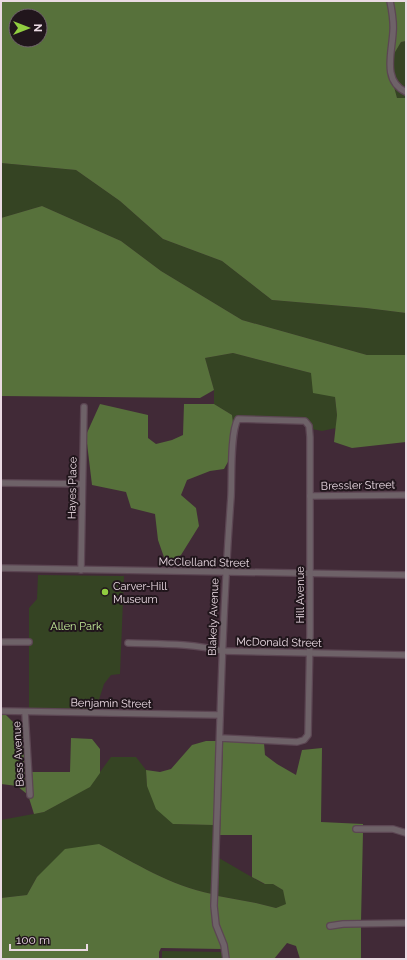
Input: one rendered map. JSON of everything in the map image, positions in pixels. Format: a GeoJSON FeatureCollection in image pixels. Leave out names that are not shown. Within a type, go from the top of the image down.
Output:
{"type":"FeatureCollection","features":[{"type":"Feature","properties":{"kind":"street"},"geometry":{"type":"LineString","coordinates":[[390,1],[393,18],[391,73],[394,83],[406,92]]}},
{"type":"Feature","properties":{"kind":"street","name":"Hayes Place"},"geometry":{"type":"LineString","coordinates":[[81,570],[84,407]]}},
{"type":"Feature","properties":{"kind":"street","name":"Blakely Avenue"},"geometry":{"type":"LineString","coordinates":[[226,959],[226,952],[219,933],[215,915],[225,572],[233,443],[238,419],[303,420],[307,422],[309,426],[310,496]]}},
{"type":"Feature","properties":{"kind":"street"},"geometry":{"type":"LineString","coordinates":[[1,482],[82,484]]}},
{"type":"Feature","properties":{"kind":"street","name":"Bressler Street"},"geometry":{"type":"LineString","coordinates":[[310,496],[406,495]]}},
{"type":"Feature","properties":{"kind":"street","name":"Hill Avenue"},"geometry":{"type":"LineString","coordinates":[[220,738],[297,742],[304,740],[309,732],[310,496]]}},
{"type":"Feature","properties":{"kind":"street","name":"McClelland Street"},"geometry":{"type":"LineString","coordinates":[[1,568],[406,575]]}},
{"type":"Feature","properties":{"kind":"street"},"geometry":{"type":"LineString","coordinates":[[1,642],[29,642]]}},
{"type":"Feature","properties":{"kind":"street","name":"McDonald Street"},"geometry":{"type":"LineString","coordinates":[[128,643],[186,644],[209,647],[222,651],[406,655]]}},
{"type":"Feature","properties":{"kind":"street","name":"Benjamin Street"},"geometry":{"type":"LineString","coordinates":[[1,711],[220,715]]}},
{"type":"Feature","properties":{"kind":"street","name":"Bess Avenue"},"geometry":{"type":"LineString","coordinates":[[25,712],[30,795]]}},
{"type":"Feature","properties":{"kind":"street"},"geometry":{"type":"LineString","coordinates":[[356,829],[393,830],[406,832]]}},
{"type":"Feature","properties":{"kind":"street"},"geometry":{"type":"LineString","coordinates":[[330,926],[343,924],[406,923]]}},
{"type":"Feature","properties":{"kind":"green space"},"geometry":{"type":"Polygon","coordinates":[[[1,1],[406,1],[406,41],[401,42],[388,64],[397,98],[406,98],[406,313],[272,300],[222,261],[163,239],[120,201],[76,170],[1,163],[1,1]]]}},
{"type":"Feature","properties":{"kind":"green space"},"geometry":{"type":"Polygon","coordinates":[[[406,41],[406,98],[397,98],[388,64],[401,42],[406,41]]]}},
{"type":"Feature","properties":{"kind":"green space"},"geometry":{"type":"Polygon","coordinates":[[[1,163],[76,170],[120,201],[163,239],[222,261],[272,300],[406,313],[406,355],[367,355],[242,320],[161,271],[121,241],[42,206],[1,218],[1,163]]]}},
{"type":"Feature","properties":{"kind":"green space"},"geometry":{"type":"Polygon","coordinates":[[[42,206],[121,241],[161,271],[242,320],[367,355],[406,355],[406,442],[352,448],[334,442],[337,415],[335,397],[313,393],[311,373],[233,353],[205,358],[214,390],[200,398],[1,396],[1,218],[42,206]]]}},
{"type":"Feature","properties":{"kind":"green space"},"geometry":{"type":"Polygon","coordinates":[[[233,353],[311,373],[335,397],[337,415],[336,428],[322,431],[312,429],[309,420],[303,418],[238,417],[233,423],[232,415],[214,404],[214,390],[205,358],[233,353]]]}},
{"type":"Feature","properties":{"kind":"green space"},"geometry":{"type":"Polygon","coordinates":[[[100,404],[148,415],[148,438],[156,444],[172,440],[183,435],[184,404],[214,404],[232,415],[233,423],[229,460],[224,469],[210,471],[187,480],[181,495],[196,508],[199,526],[181,555],[166,563],[158,540],[155,514],[131,508],[126,492],[92,485],[86,435],[100,404]]]}},
{"type":"Feature","properties":{"kind":"green space","name":"Allen Park"},"geometry":{"type":"Polygon","coordinates":[[[38,575],[124,576],[120,674],[111,675],[104,684],[96,709],[29,708],[29,608],[37,599],[38,575]]]}},
{"type":"Feature","properties":{"kind":"green space"},"geometry":{"type":"Polygon","coordinates":[[[1,714],[5,714],[24,733],[27,794],[17,786],[1,784],[1,714]]]}},
{"type":"Feature","properties":{"kind":"green space"},"geometry":{"type":"Polygon","coordinates":[[[71,738],[92,739],[100,749],[100,773],[90,787],[44,812],[34,814],[29,798],[33,798],[32,772],[70,772],[71,738]]]}},
{"type":"Feature","properties":{"kind":"green space"},"geometry":{"type":"Polygon","coordinates":[[[206,741],[217,741],[214,834],[213,825],[173,824],[156,809],[147,786],[146,770],[160,772],[171,769],[192,745],[206,741]]]}},
{"type":"Feature","properties":{"kind":"green space"},"geometry":{"type":"Polygon","coordinates":[[[223,741],[264,743],[265,755],[296,775],[302,750],[322,748],[321,822],[363,824],[363,827],[353,826],[353,831],[363,832],[361,921],[327,923],[327,928],[361,926],[361,959],[300,959],[296,946],[287,943],[274,959],[229,959],[218,921],[218,896],[276,908],[286,904],[283,890],[273,884],[265,884],[252,877],[252,835],[220,835],[223,741]]]}},
{"type":"Feature","properties":{"kind":"green space"},"geometry":{"type":"Polygon","coordinates":[[[111,757],[136,757],[146,770],[147,786],[173,824],[213,825],[212,894],[168,880],[99,844],[37,877],[27,895],[1,898],[1,820],[44,812],[89,787],[111,757]]]}},
{"type":"Feature","properties":{"kind":"green space"},"geometry":{"type":"Polygon","coordinates":[[[99,844],[168,880],[212,894],[213,925],[222,949],[161,948],[159,952],[159,959],[1,959],[1,898],[27,895],[37,877],[65,849],[99,844]]]}},
{"type":"Feature","properties":{"kind":"green space"},"geometry":{"type":"Polygon","coordinates":[[[219,858],[264,884],[273,884],[283,890],[287,904],[276,908],[218,896],[219,858]]]}},
{"type":"Feature","properties":{"kind":"green space"},"geometry":{"type":"Polygon","coordinates":[[[162,951],[223,952],[223,959],[162,959],[162,951]]]}},
{"type":"Feature","properties":{"kind":"place","name":"Carver-Hill Museum"},"geometry":{"type":"Point","coordinates":[105,592]}}]}
